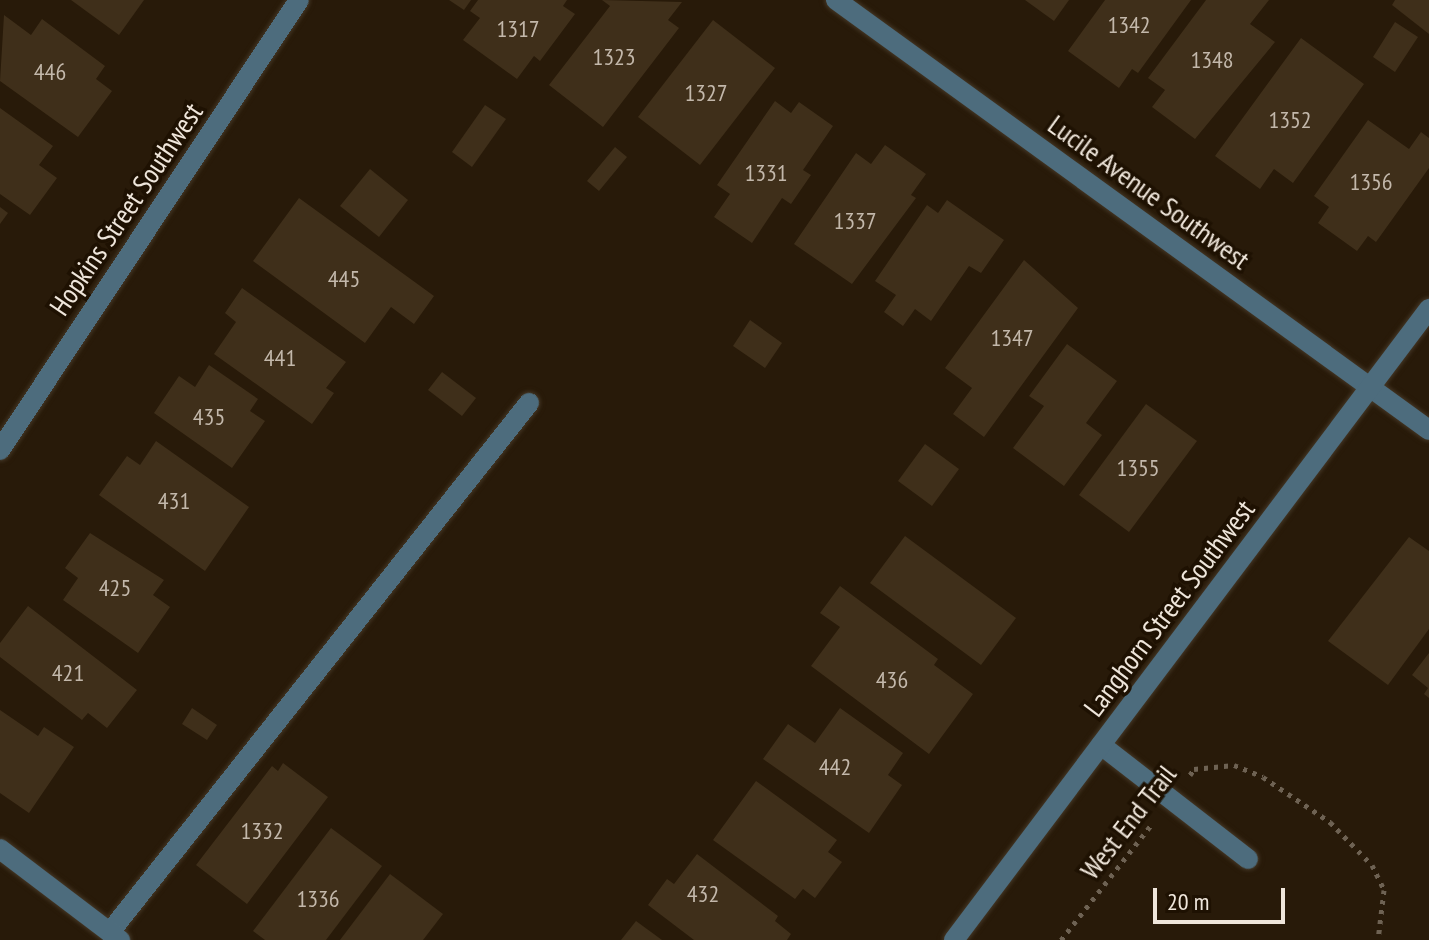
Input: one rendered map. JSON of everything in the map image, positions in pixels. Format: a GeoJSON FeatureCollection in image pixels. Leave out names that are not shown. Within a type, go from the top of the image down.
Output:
{"type":"FeatureCollection","features":[{"type":"Feature","properties":{"kind":"street","name":"Hopkins Street Southwest"},"geometry":{"type":"LineString","coordinates":[[0,450],[299,0]]}},
{"type":"Feature","properties":{"kind":"street","name":"Lucile Avenue Southwest"},"geometry":{"type":"LineString","coordinates":[[836,0],[1429,430]]}},
{"type":"Feature","properties":{"kind":"street","name":"Langhorn Street Southwest"},"geometry":{"type":"LineString","coordinates":[[954,940],[1429,309]]}},
{"type":"Feature","properties":{"kind":"street"},"geometry":{"type":"LineString","coordinates":[[0,849],[115,936],[529,403]]}},
{"type":"Feature","properties":{"kind":"street"},"geometry":{"type":"LineString","coordinates":[[1101,745],[1248,859]]}},
{"type":"Feature","properties":{"kind":"path","name":"West End Trail"},"geometry":{"type":"LineString","coordinates":[[1061,940],[1194,769],[1234,765],[1263,777],[1330,822],[1372,865],[1384,890],[1378,940]]}},
{"type":"Feature","properties":{"kind":"building"},"geometry":{"type":"Polygon","coordinates":[[[71,0],[144,0],[119,35],[71,0]]]}},
{"type":"Feature","properties":{"kind":"building"},"geometry":{"type":"Polygon","coordinates":[[[449,0],[471,0],[464,10],[449,0]]]}},
{"type":"Feature","properties":{"kind":"building"},"geometry":{"type":"Polygon","coordinates":[[[478,0],[567,0],[563,6],[575,14],[540,61],[534,56],[517,79],[463,40],[480,18],[470,11],[478,0]]]}},
{"type":"Feature","properties":{"kind":"building"},"geometry":{"type":"Polygon","coordinates":[[[602,0],[682,2],[668,20],[679,28],[603,127],[549,85],[610,6],[602,0]]]}},
{"type":"Feature","properties":{"kind":"building"},"geometry":{"type":"Polygon","coordinates":[[[1025,0],[1069,0],[1054,21],[1025,0]]]}},
{"type":"Feature","properties":{"kind":"building"},"geometry":{"type":"Polygon","coordinates":[[[1105,0],[1191,0],[1138,73],[1132,69],[1119,88],[1068,51],[1105,0]]]}},
{"type":"Feature","properties":{"kind":"building"},"geometry":{"type":"Polygon","coordinates":[[[1206,0],[1269,0],[1250,24],[1275,42],[1195,139],[1152,107],[1165,90],[1148,78],[1206,0]]]}},
{"type":"Feature","properties":{"kind":"building"},"geometry":{"type":"Polygon","coordinates":[[[1395,0],[1429,0],[1429,34],[1392,5],[1395,0]]]}},
{"type":"Feature","properties":{"kind":"building"},"geometry":{"type":"Polygon","coordinates":[[[4,15],[31,35],[42,19],[105,66],[96,79],[112,91],[78,137],[0,81],[4,15]]]}},
{"type":"Feature","properties":{"kind":"building"},"geometry":{"type":"Polygon","coordinates":[[[713,20],[775,68],[700,165],[638,117],[713,20]]]}},
{"type":"Feature","properties":{"kind":"building"},"geometry":{"type":"Polygon","coordinates":[[[1395,22],[1418,37],[1395,72],[1373,57],[1395,22]]]}},
{"type":"Feature","properties":{"kind":"building"},"geometry":{"type":"Polygon","coordinates":[[[1301,38],[1364,84],[1293,183],[1274,169],[1260,189],[1215,156],[1301,38]]]}},
{"type":"Feature","properties":{"kind":"building"},"geometry":{"type":"Polygon","coordinates":[[[775,101],[791,113],[799,102],[833,126],[803,170],[811,175],[791,204],[782,198],[752,243],[714,217],[730,194],[717,185],[775,101]]]}},
{"type":"Feature","properties":{"kind":"building"},"geometry":{"type":"Polygon","coordinates":[[[485,105],[506,119],[472,167],[452,152],[485,105]]]}},
{"type":"Feature","properties":{"kind":"building"},"geometry":{"type":"Polygon","coordinates":[[[0,108],[53,146],[39,165],[57,178],[30,215],[0,194],[0,108]]]}},
{"type":"Feature","properties":{"kind":"building"},"geometry":{"type":"Polygon","coordinates":[[[1368,120],[1409,149],[1421,132],[1429,138],[1429,168],[1376,242],[1368,236],[1357,251],[1318,223],[1329,207],[1314,196],[1368,120]]]}},
{"type":"Feature","properties":{"kind":"building"},"geometry":{"type":"Polygon","coordinates":[[[885,145],[926,174],[911,195],[916,198],[852,284],[794,244],[856,153],[871,164],[885,145]]]}},
{"type":"Feature","properties":{"kind":"building"},"geometry":{"type":"Polygon","coordinates":[[[615,147],[627,157],[599,191],[587,181],[615,147]]]}},
{"type":"Feature","properties":{"kind":"building"},"geometry":{"type":"Polygon","coordinates":[[[370,169],[408,200],[379,237],[340,206],[370,169]]]}},
{"type":"Feature","properties":{"kind":"building"},"geometry":{"type":"Polygon","coordinates":[[[299,198],[434,296],[414,324],[391,307],[365,343],[253,261],[299,198]]]}},
{"type":"Feature","properties":{"kind":"building"},"geometry":{"type":"Polygon","coordinates":[[[947,200],[1004,240],[981,273],[969,266],[931,321],[915,309],[903,326],[884,312],[896,295],[875,281],[927,205],[938,213],[947,200]]]}},
{"type":"Feature","properties":{"kind":"building"},"geometry":{"type":"Polygon","coordinates":[[[0,207],[8,213],[0,224],[0,207]]]}},
{"type":"Feature","properties":{"kind":"building"},"geometry":{"type":"Polygon","coordinates":[[[1024,260],[1078,308],[984,437],[953,414],[972,388],[945,368],[1024,260]]]}},
{"type":"Feature","properties":{"kind":"building"},"geometry":{"type":"Polygon","coordinates":[[[242,288],[346,362],[326,388],[334,393],[312,424],[214,354],[236,322],[225,313],[242,288]]]}},
{"type":"Feature","properties":{"kind":"building"},"geometry":{"type":"Polygon","coordinates":[[[750,320],[782,343],[765,368],[733,346],[750,320]]]}},
{"type":"Feature","properties":{"kind":"building"},"geometry":{"type":"Polygon","coordinates":[[[1067,344],[1117,381],[1086,423],[1102,435],[1064,486],[1013,448],[1044,406],[1029,396],[1067,344]]]}},
{"type":"Feature","properties":{"kind":"building"},"geometry":{"type":"Polygon","coordinates":[[[209,365],[258,399],[250,411],[265,421],[232,468],[154,413],[179,376],[195,387],[209,365]]]}},
{"type":"Feature","properties":{"kind":"building"},"geometry":{"type":"Polygon","coordinates":[[[442,372],[476,398],[462,416],[428,390],[442,372]]]}},
{"type":"Feature","properties":{"kind":"building"},"geometry":{"type":"Polygon","coordinates":[[[1146,404],[1197,441],[1129,532],[1079,495],[1146,404]]]}},
{"type":"Feature","properties":{"kind":"building"},"geometry":{"type":"Polygon","coordinates":[[[156,441],[249,507],[205,571],[99,495],[127,456],[140,465],[156,441]]]}},
{"type":"Feature","properties":{"kind":"building"},"geometry":{"type":"Polygon","coordinates":[[[925,444],[959,469],[932,506],[898,481],[925,444]]]}},
{"type":"Feature","properties":{"kind":"building"},"geometry":{"type":"Polygon","coordinates":[[[90,533],[164,580],[153,595],[170,607],[138,653],[63,600],[78,578],[65,568],[90,533]]]}},
{"type":"Feature","properties":{"kind":"building"},"geometry":{"type":"Polygon","coordinates":[[[905,536],[1016,618],[981,665],[870,583],[905,536]]]}},
{"type":"Feature","properties":{"kind":"building"},"geometry":{"type":"Polygon","coordinates":[[[1409,537],[1429,551],[1429,629],[1388,685],[1328,641],[1409,537]]]}},
{"type":"Feature","properties":{"kind":"building"},"geometry":{"type":"Polygon","coordinates":[[[840,586],[938,659],[934,665],[973,694],[929,754],[811,666],[840,627],[820,613],[840,586]]]}},
{"type":"Feature","properties":{"kind":"building"},"geometry":{"type":"Polygon","coordinates":[[[28,606],[137,690],[107,728],[88,713],[82,720],[0,657],[0,643],[28,606]]]}},
{"type":"Feature","properties":{"kind":"building"},"geometry":{"type":"Polygon","coordinates":[[[1429,653],[1429,698],[1424,694],[1428,688],[1412,675],[1429,653]]]}},
{"type":"Feature","properties":{"kind":"building"},"geometry":{"type":"Polygon","coordinates":[[[192,708],[217,725],[207,740],[182,724],[192,708]]]}},
{"type":"Feature","properties":{"kind":"building"},"geometry":{"type":"Polygon","coordinates":[[[840,708],[903,753],[888,775],[902,785],[869,833],[763,759],[788,724],[815,743],[840,708]]]}},
{"type":"Feature","properties":{"kind":"building"},"geometry":{"type":"Polygon","coordinates":[[[0,710],[38,736],[44,727],[74,747],[29,813],[0,793],[0,710]]]}},
{"type":"Feature","properties":{"kind":"building"},"geometry":{"type":"Polygon","coordinates":[[[283,763],[328,797],[247,904],[196,865],[272,766],[278,771],[283,763]]]}},
{"type":"Feature","properties":{"kind":"building"},"geometry":{"type":"Polygon","coordinates":[[[756,781],[837,840],[828,852],[842,862],[815,898],[803,889],[795,899],[713,840],[756,781]]]}},
{"type":"Feature","properties":{"kind":"building"},"geometry":{"type":"Polygon","coordinates":[[[331,828],[382,866],[326,940],[265,940],[253,931],[331,828]]]}},
{"type":"Feature","properties":{"kind":"building"},"geometry":{"type":"Polygon","coordinates":[[[697,854],[778,916],[775,921],[791,934],[787,940],[694,940],[648,905],[667,879],[674,884],[697,854]]]}},
{"type":"Feature","properties":{"kind":"building"},"geometry":{"type":"Polygon","coordinates":[[[390,874],[443,914],[423,940],[340,940],[390,874]]]}},
{"type":"Feature","properties":{"kind":"building"},"geometry":{"type":"Polygon","coordinates":[[[636,921],[662,940],[621,940],[636,921]]]}}]}
